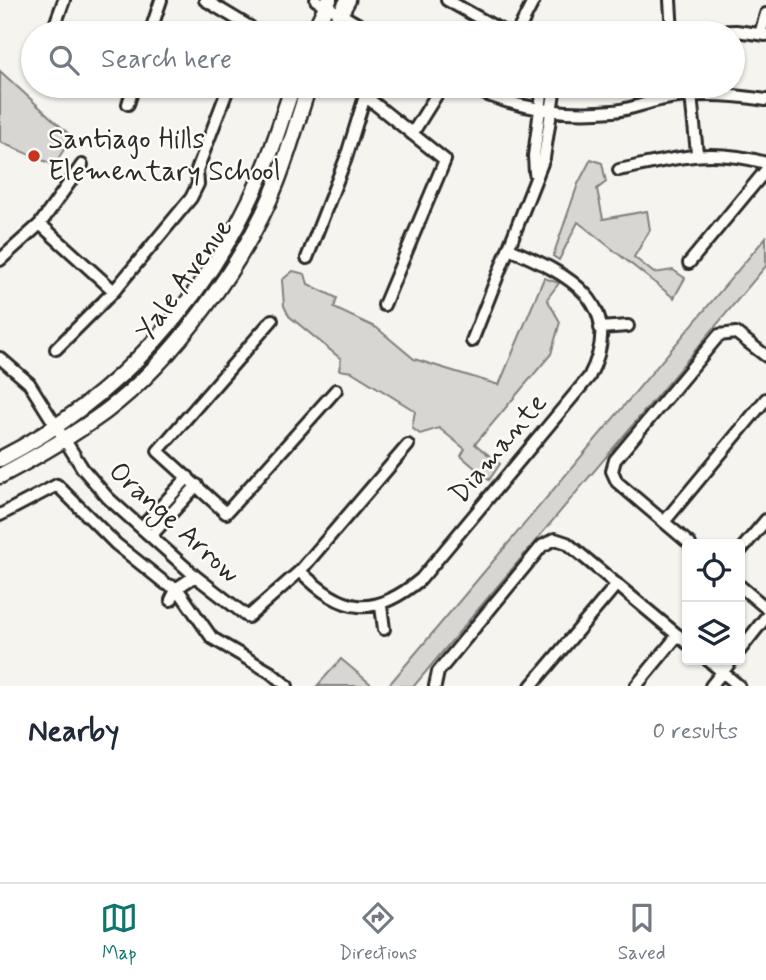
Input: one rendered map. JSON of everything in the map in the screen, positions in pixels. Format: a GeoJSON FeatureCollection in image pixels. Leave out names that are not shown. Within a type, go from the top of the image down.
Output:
{"type":"FeatureCollection","features":[{"type":"Feature","properties":{"kind":"main road"},"geometry":{"type":"LineString","coordinates":[[336,21],[348,0]]}},
{"type":"Feature","properties":{"kind":"main road"},"geometry":{"type":"LineString","coordinates":[[317,21],[324,2]]}},
{"type":"Feature","properties":{"kind":"main road","name":"Yale Avenue"},"geometry":{"type":"LineString","coordinates":[[0,476],[61,432],[109,387],[197,293],[256,186],[289,98]]}},
{"type":"Feature","properties":{"kind":"main road","name":"Yale Avenue"},"geometry":{"type":"LineString","coordinates":[[0,459],[107,411],[144,377],[188,329],[226,276],[276,184],[305,98]]}},
{"type":"Feature","properties":{"kind":"street"},"geometry":{"type":"LineString","coordinates":[[56,21],[64,0]]}},
{"type":"Feature","properties":{"kind":"street"},"geometry":{"type":"LineString","coordinates":[[154,21],[162,0]]}},
{"type":"Feature","properties":{"kind":"street"},"geometry":{"type":"LineString","coordinates":[[206,0],[240,21]]}},
{"type":"Feature","properties":{"kind":"street"},"geometry":{"type":"LineString","coordinates":[[447,0],[485,21]]}},
{"type":"Feature","properties":{"kind":"street"},"geometry":{"type":"LineString","coordinates":[[523,21],[534,0]]}},
{"type":"Feature","properties":{"kind":"street"},"geometry":{"type":"LineString","coordinates":[[670,0],[671,21]]}},
{"type":"Feature","properties":{"kind":"street"},"geometry":{"type":"LineString","coordinates":[[324,2],[352,21]]}},
{"type":"Feature","properties":{"kind":"street"},"geometry":{"type":"LineString","coordinates":[[745,32],[763,35],[766,14]]}},
{"type":"Feature","properties":{"kind":"street"},"geometry":{"type":"LineString","coordinates":[[745,96],[766,100]]}},
{"type":"Feature","properties":{"kind":"street"},"geometry":{"type":"LineString","coordinates":[[128,104],[130,98]]}},
{"type":"Feature","properties":{"kind":"street"},"geometry":{"type":"LineString","coordinates":[[56,349],[114,291],[170,220],[191,198],[198,184],[197,170],[224,98]]}},
{"type":"Feature","properties":{"kind":"street"},"geometry":{"type":"LineString","coordinates":[[307,258],[346,158],[364,98]]}},
{"type":"Feature","properties":{"kind":"street"},"geometry":{"type":"LineString","coordinates":[[367,98],[445,160],[384,305]]}},
{"type":"Feature","properties":{"kind":"street"},"geometry":{"type":"LineString","coordinates":[[412,134],[434,98]]}},
{"type":"Feature","properties":{"kind":"street"},"geometry":{"type":"LineString","coordinates":[[493,98],[546,111],[617,111],[677,98]]}},
{"type":"Feature","properties":{"kind":"street"},"geometry":{"type":"LineString","coordinates":[[544,98],[546,111]]}},
{"type":"Feature","properties":{"kind":"street"},"geometry":{"type":"LineString","coordinates":[[472,341],[510,249],[535,175],[534,156],[551,98]]}},
{"type":"Feature","properties":{"kind":"street"},"geometry":{"type":"LineString","coordinates":[[691,98],[697,153]]}},
{"type":"Feature","properties":{"kind":"street"},"geometry":{"type":"LineString","coordinates":[[619,170],[697,153],[740,156],[766,163]]}},
{"type":"Feature","properties":{"kind":"street"},"geometry":{"type":"LineString","coordinates":[[0,260],[40,224],[82,165]]}},
{"type":"Feature","properties":{"kind":"street"},"geometry":{"type":"LineString","coordinates":[[689,263],[766,170]]}},
{"type":"Feature","properties":{"kind":"street"},"geometry":{"type":"LineString","coordinates":[[40,224],[114,291]]}},
{"type":"Feature","properties":{"kind":"street"},"geometry":{"type":"LineString","coordinates":[[510,249],[556,270],[580,286],[597,315],[600,328],[628,326]]}},
{"type":"Feature","properties":{"kind":"street"},"geometry":{"type":"LineString","coordinates":[[272,320],[158,451],[226,513],[336,390]]}},
{"type":"Feature","properties":{"kind":"street","name":"Diamante"},"geometry":{"type":"LineString","coordinates":[[381,606],[421,579],[589,377],[598,355],[600,328]]}},
{"type":"Feature","properties":{"kind":"street"},"geometry":{"type":"LineString","coordinates":[[684,539],[617,482],[612,465],[719,335],[729,332],[741,336],[766,356]]}},
{"type":"Feature","properties":{"kind":"street","name":"Orange Arrow"},"geometry":{"type":"LineString","coordinates":[[0,358],[29,383],[91,479],[195,576],[248,617],[300,571]]}},
{"type":"Feature","properties":{"kind":"street"},"geometry":{"type":"LineString","coordinates":[[664,522],[766,400]]}},
{"type":"Feature","properties":{"kind":"street"},"geometry":{"type":"LineString","coordinates":[[384,629],[381,606],[359,606],[338,600],[316,587],[300,571],[408,445]]}},
{"type":"Feature","properties":{"kind":"street"},"geometry":{"type":"LineString","coordinates":[[142,527],[188,477]]}},
{"type":"Feature","properties":{"kind":"street"},"geometry":{"type":"LineString","coordinates":[[0,515],[57,485],[116,544],[166,584],[177,588],[216,640],[270,672],[287,686]]}},
{"type":"Feature","properties":{"kind":"street"},"geometry":{"type":"LineString","coordinates":[[152,535],[197,485]]}},
{"type":"Feature","properties":{"kind":"street"},"geometry":{"type":"LineString","coordinates":[[745,545],[766,520]]}},
{"type":"Feature","properties":{"kind":"street"},"geometry":{"type":"LineString","coordinates":[[435,686],[438,672],[542,546],[555,539],[568,543],[682,638]]}},
{"type":"Feature","properties":{"kind":"street"},"geometry":{"type":"LineString","coordinates":[[171,600],[177,588],[195,576]]}},
{"type":"Feature","properties":{"kind":"street"},"geometry":{"type":"LineString","coordinates":[[531,686],[617,584]]}},
{"type":"Feature","properties":{"kind":"street"},"geometry":{"type":"LineString","coordinates":[[745,590],[766,608]]}},
{"type":"Feature","properties":{"kind":"street"},"geometry":{"type":"LineString","coordinates":[[745,644],[766,617]]}},
{"type":"Feature","properties":{"kind":"street"},"geometry":{"type":"LineString","coordinates":[[208,651],[216,640]]}},
{"type":"Feature","properties":{"kind":"street"},"geometry":{"type":"LineString","coordinates":[[636,686],[682,640]]}},
{"type":"Feature","properties":{"kind":"street"},"geometry":{"type":"LineString","coordinates":[[714,665],[739,686]]}},
{"type":"Feature","properties":{"kind":"street"},"geometry":{"type":"LineString","coordinates":[[711,686],[728,665]]}},
{"type":"Feature","properties":{"kind":"shaded area"},"geometry":{"type":"Polygon","coordinates":[[[0,71],[21,90],[21,98],[29,98],[72,137],[54,165],[0,142],[0,71]]]}},
{"type":"Feature","properties":{"kind":"shaded area"},"geometry":{"type":"Polygon","coordinates":[[[591,159],[602,163],[606,182],[597,189],[603,219],[647,211],[650,230],[634,257],[654,273],[673,270],[685,278],[674,298],[578,222],[559,260],[553,256],[578,184],[591,159]]]}},
{"type":"Feature","properties":{"kind":"shaded area"},"geometry":{"type":"Polygon","coordinates":[[[766,237],[766,266],[414,686],[388,686],[766,237]]]}},
{"type":"Feature","properties":{"kind":"shaded area"},"geometry":{"type":"Polygon","coordinates":[[[293,271],[305,274],[308,284],[337,298],[334,308],[377,328],[414,359],[499,385],[544,278],[559,283],[547,299],[560,322],[551,354],[475,444],[500,464],[489,480],[461,456],[465,449],[439,428],[420,434],[412,428],[415,411],[352,372],[339,370],[341,359],[289,316],[284,306],[282,280],[293,271]]]}},
{"type":"Feature","properties":{"kind":"shaded area"},"geometry":{"type":"Polygon","coordinates":[[[341,659],[373,686],[317,686],[341,659]]]}},
{"type":"Feature","properties":{"kind":"place","name":"Santiago Hills Elementary School"},"geometry":{"type":"Point","coordinates":[34,156]}}]}
